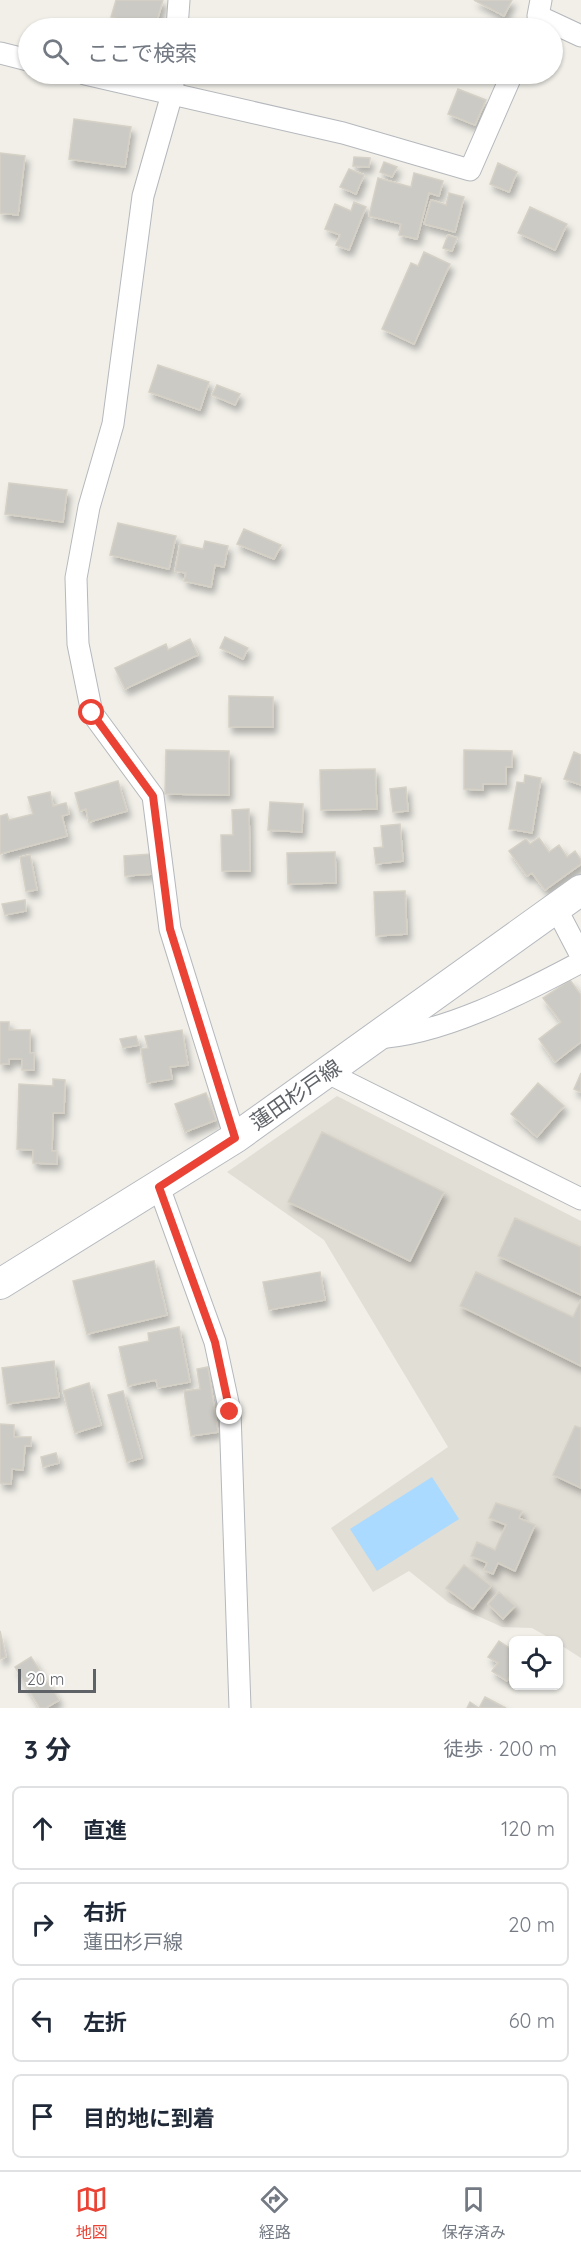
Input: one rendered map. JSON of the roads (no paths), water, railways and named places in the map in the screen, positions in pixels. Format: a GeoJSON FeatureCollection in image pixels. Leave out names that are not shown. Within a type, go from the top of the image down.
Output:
{"type":"FeatureCollection","features":[{"type":"Feature","properties":{"kind":"main road","name":"蓮田杉戸線"},"geometry":{"type":"LineString","coordinates":[[0,1284],[64,1242],[159,1187],[235,1138],[328,1074],[374,1038],[581,890]]}},
{"type":"Feature","properties":{"kind":"street"},"geometry":{"type":"LineString","coordinates":[[178,18],[179,0]]}},
{"type":"Feature","properties":{"kind":"street"},"geometry":{"type":"LineString","coordinates":[[563,27],[581,36]]}},
{"type":"Feature","properties":{"kind":"street"},"geometry":{"type":"LineString","coordinates":[[0,53],[18,58]]}},
{"type":"Feature","properties":{"kind":"street"},"geometry":{"type":"LineString","coordinates":[[235,1138],[170,929],[153,796],[92,713],[78,644],[76,578],[89,507],[114,424],[143,196],[173,84],[470,170],[508,84]]}},
{"type":"Feature","properties":{"kind":"street"},"geometry":{"type":"LineString","coordinates":[[556,908],[581,956]]}},
{"type":"Feature","properties":{"kind":"street"},"geometry":{"type":"LineString","coordinates":[[374,1038],[403,1038],[517,997],[581,962]]}},
{"type":"Feature","properties":{"kind":"street"},"geometry":{"type":"LineString","coordinates":[[328,1074],[581,1199]]}},
{"type":"Feature","properties":{"kind":"street"},"geometry":{"type":"LineString","coordinates":[[159,1187],[215,1342],[230,1412],[240,1708]]}},
{"type":"Feature","properties":{"kind":"water"},"geometry":{"type":"Polygon","coordinates":[[[432,1477],[459,1519],[377,1571],[350,1529],[432,1477]]]}}]}
